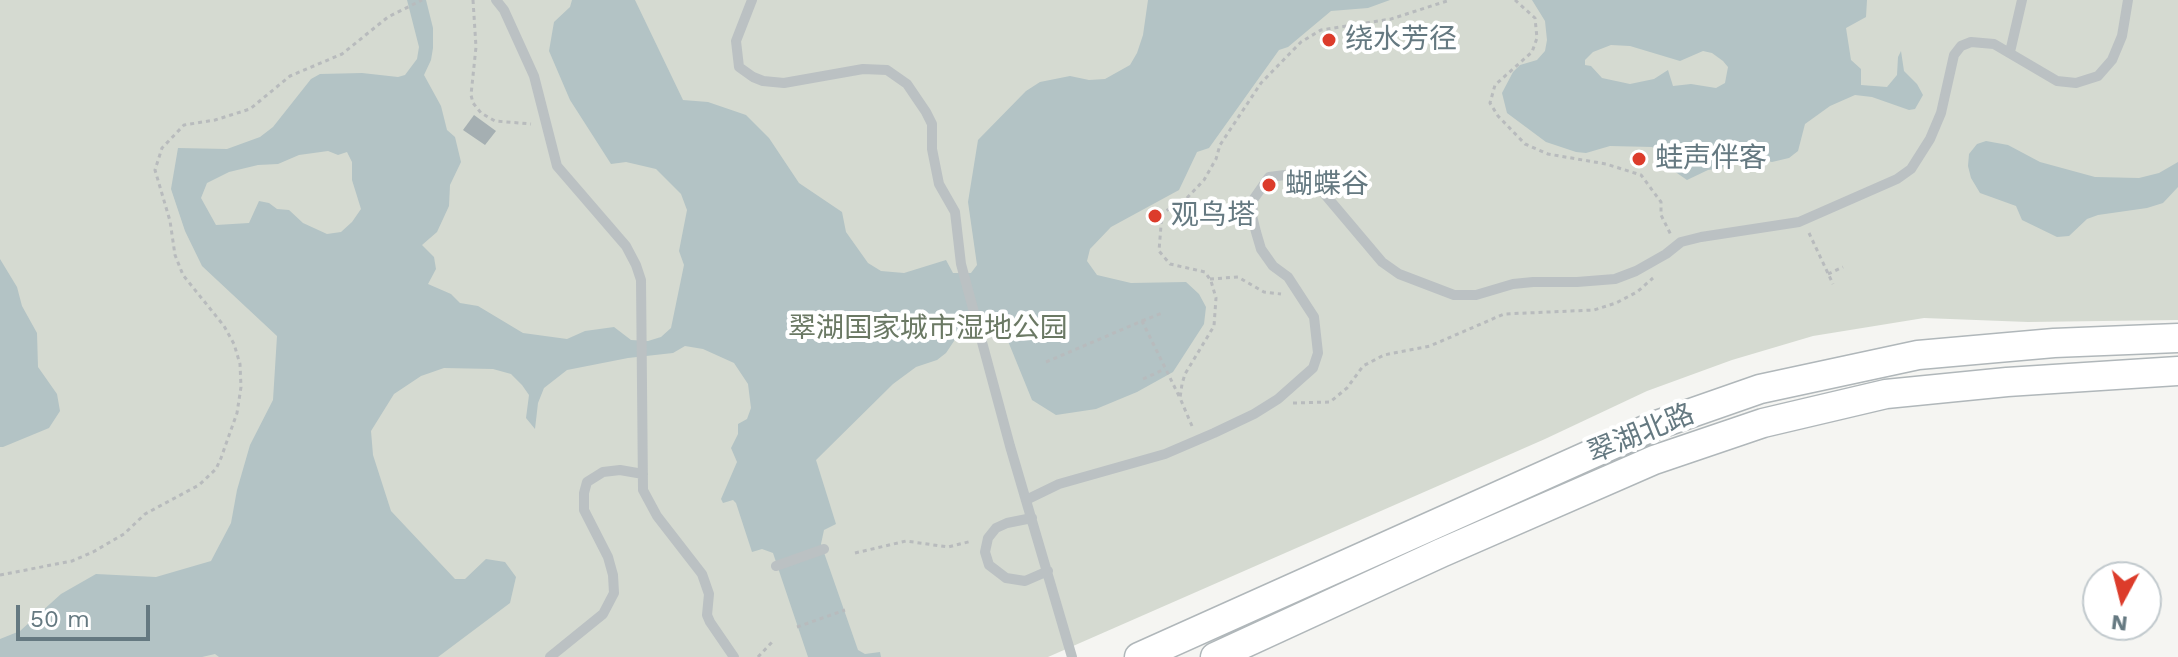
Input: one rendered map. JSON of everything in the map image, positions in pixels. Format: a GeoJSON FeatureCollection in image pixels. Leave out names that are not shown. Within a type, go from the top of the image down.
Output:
{"type":"FeatureCollection","features":[{"type":"Feature","properties":{"kind":"street","name":"翠湖北路"},"geometry":{"type":"LineString","coordinates":[[1139,657],[1654,426],[1760,389],[1918,355],[2054,343],[2178,338]]}},
{"type":"Feature","properties":{"kind":"street","name":"翠湖北路"},"geometry":{"type":"LineString","coordinates":[[1215,657],[1654,460],[1763,423],[1886,394],[2007,382],[2178,371]]}},
{"type":"Feature","properties":{"kind":"lane"},"geometry":{"type":"LineString","coordinates":[[496,0],[504,10],[534,76],[557,166],[606,220],[631,256],[641,280],[643,490],[657,516],[708,585],[707,615],[734,657]]}},
{"type":"Feature","properties":{"kind":"lane"},"geometry":{"type":"LineString","coordinates":[[752,0],[736,41],[739,67],[753,77],[784,83],[874,69],[887,70],[907,84],[932,124],[935,169],[939,184],[955,212],[961,264],[1072,657]]}},
{"type":"Feature","properties":{"kind":"lane"},"geometry":{"type":"LineString","coordinates":[[2010,52],[2022,0]]}},
{"type":"Feature","properties":{"kind":"lane"},"geometry":{"type":"LineString","coordinates":[[1026,500],[1059,484],[1165,454],[1198,440],[1254,414],[1278,399],[1313,368],[1318,353],[1314,317],[1288,277],[1273,266],[1261,249],[1252,216],[1253,200],[1269,177],[1285,175],[1304,178],[1322,191],[1382,262],[1399,274],[1454,295],[1476,295],[1513,284],[1533,282],[1615,279],[1666,254],[1677,245],[1701,237],[1803,220],[1897,179],[1911,169],[1930,139],[1941,113],[1954,55],[1961,46],[1982,41],[2010,52],[2057,81],[2076,83],[2098,76],[2112,60],[2122,36],[2128,0]]}},
{"type":"Feature","properties":{"kind":"lane"},"geometry":{"type":"LineString","coordinates":[[550,657],[603,614],[614,593],[608,557],[584,510],[587,482],[603,472],[620,470],[643,474]]}},
{"type":"Feature","properties":{"kind":"lane"},"geometry":{"type":"LineString","coordinates":[[1032,518],[996,528],[985,552],[989,565],[1006,578],[1025,581],[1048,571]]}},
{"type":"Feature","properties":{"kind":"lane"},"geometry":{"type":"LineString","coordinates":[[776,566],[824,549]]}},
{"type":"Feature","properties":{"kind":"path"},"geometry":{"type":"LineString","coordinates":[[0,575],[63,563],[93,552],[124,534],[145,514],[199,485],[208,478],[221,458],[237,413],[241,387],[240,364],[224,326],[183,275],[175,255],[170,221],[155,170],[162,148],[184,125],[215,120],[250,109],[290,76],[342,54],[378,25],[422,0]]}},
{"type":"Feature","properties":{"kind":"path"},"geometry":{"type":"LineString","coordinates":[[473,0],[476,59],[471,95],[476,108],[495,121],[544,124]]}},
{"type":"Feature","properties":{"kind":"path"},"geometry":{"type":"LineString","coordinates":[[1180,398],[1185,374],[1214,326],[1216,298],[1205,272],[1170,264],[1164,258],[1158,245],[1162,213],[1185,200],[1204,180],[1220,145],[1261,83],[1301,42],[1321,30],[1391,19],[1450,0]]}},
{"type":"Feature","properties":{"kind":"path"},"geometry":{"type":"LineString","coordinates":[[1515,0],[1535,18],[1537,38],[1532,52],[1495,85],[1490,103],[1498,116],[1525,144],[1548,154],[1606,164],[1641,175],[1661,202],[1666,229],[1677,245]]}},
{"type":"Feature","properties":{"kind":"path"},"geometry":{"type":"LineString","coordinates":[[1803,220],[1833,284]]}},
{"type":"Feature","properties":{"kind":"path"},"geometry":{"type":"LineString","coordinates":[[1278,399],[1305,404],[1330,402],[1372,359],[1430,346],[1504,314],[1594,310],[1616,303],[1648,284],[1666,254]]}},
{"type":"Feature","properties":{"kind":"path"},"geometry":{"type":"LineString","coordinates":[[1828,274],[1843,267]]}},
{"type":"Feature","properties":{"kind":"path"},"geometry":{"type":"LineString","coordinates":[[1210,279],[1238,277],[1264,292],[1297,293]]}},
{"type":"Feature","properties":{"kind":"path"},"geometry":{"type":"LineString","coordinates":[[1046,362],[1162,313]]}},
{"type":"Feature","properties":{"kind":"path"},"geometry":{"type":"LineString","coordinates":[[1142,321],[1198,440]]}},
{"type":"Feature","properties":{"kind":"path"},"geometry":{"type":"LineString","coordinates":[[1143,379],[1165,369]]}},
{"type":"Feature","properties":{"kind":"path"},"geometry":{"type":"LineString","coordinates":[[855,553],[906,541],[948,547],[988,540]]}},
{"type":"Feature","properties":{"kind":"path"},"geometry":{"type":"LineString","coordinates":[[797,627],[845,610]]}},
{"type":"Feature","properties":{"kind":"path"},"geometry":{"type":"LineString","coordinates":[[758,657],[773,641]]}},
{"type":"Feature","properties":{"kind":"green space","name":"翠湖国家城市湿地公园"},"geometry":{"type":"Polygon","coordinates":[[[0,0],[2178,0],[2178,320],[2028,322],[1924,318],[1813,336],[1732,360],[1647,391],[1545,439],[1048,657],[0,657],[0,0]]]}},
{"type":"Feature","properties":{"kind":"shaded area"},"geometry":{"type":"Polygon","coordinates":[[[407,0],[426,0],[433,28],[433,48],[424,75],[441,106],[447,130],[455,137],[461,162],[450,185],[449,206],[437,232],[422,245],[434,257],[436,269],[428,284],[451,294],[460,303],[478,306],[523,333],[567,339],[585,331],[614,327],[631,340],[648,341],[661,337],[671,328],[684,265],[679,251],[687,210],[681,194],[656,169],[626,162],[611,164],[570,100],[549,51],[554,22],[570,7],[572,0],[635,0],[683,100],[708,102],[746,115],[769,138],[799,183],[842,212],[846,232],[868,263],[881,271],[904,273],[946,260],[953,273],[971,273],[977,265],[968,202],[978,140],[1026,91],[1040,82],[1070,76],[1105,79],[1130,65],[1143,35],[1148,0],[1390,0],[1368,8],[1331,11],[1288,47],[1279,50],[1209,148],[1197,152],[1179,190],[1111,227],[1090,249],[1087,261],[1097,275],[1131,283],[1186,282],[1199,294],[1206,307],[1204,324],[1173,372],[1137,392],[1096,409],[1056,415],[1032,400],[999,319],[983,313],[973,317],[946,353],[937,360],[916,367],[893,384],[816,460],[836,524],[824,530],[821,544],[858,650],[865,654],[880,652],[881,657],[808,657],[773,553],[762,549],[752,552],[736,503],[733,500],[723,503],[721,499],[737,462],[731,448],[738,434],[738,424],[747,419],[751,408],[748,384],[734,363],[703,349],[685,346],[673,353],[567,370],[544,388],[538,403],[535,429],[526,418],[529,395],[522,385],[511,374],[493,369],[444,368],[421,376],[394,394],[371,431],[373,455],[391,511],[455,579],[465,579],[486,559],[505,562],[516,577],[510,603],[438,657],[219,657],[215,654],[202,657],[0,657],[0,639],[20,631],[61,594],[96,574],[156,577],[211,561],[231,523],[250,445],[273,400],[277,336],[202,266],[185,231],[171,189],[178,148],[227,149],[260,137],[273,127],[311,79],[320,74],[405,75],[417,59],[419,47],[407,0]],[[328,151],[299,155],[278,164],[229,172],[207,183],[201,198],[216,225],[249,223],[259,201],[277,209],[289,210],[303,223],[327,234],[341,232],[361,209],[352,180],[352,162],[347,152],[338,155],[328,151]]]}},
{"type":"Feature","properties":{"kind":"shaded area"},"geometry":{"type":"Polygon","coordinates":[[[1532,0],[1867,0],[1866,17],[1846,28],[1851,60],[1861,69],[1861,85],[1887,87],[1897,75],[1901,51],[1904,71],[1923,95],[1915,109],[1909,110],[1872,97],[1855,95],[1830,106],[1805,124],[1798,151],[1789,158],[1772,162],[1729,160],[1722,168],[1708,170],[1687,180],[1674,171],[1667,155],[1652,147],[1610,146],[1586,153],[1576,152],[1546,142],[1507,113],[1502,93],[1520,65],[1537,60],[1545,51],[1545,21],[1532,0]],[[1611,45],[1593,52],[1585,60],[1585,65],[1591,66],[1602,78],[1630,84],[1654,79],[1668,70],[1673,86],[1691,84],[1716,88],[1725,83],[1728,67],[1712,53],[1703,51],[1680,61],[1630,46],[1611,45]]]}},
{"type":"Feature","properties":{"kind":"shaded area"},"geometry":{"type":"Polygon","coordinates":[[[1986,141],[2008,145],[2040,162],[2095,177],[2139,178],[2159,173],[2178,162],[2178,187],[2163,203],[2098,215],[2087,219],[2069,236],[2057,237],[2022,220],[2016,206],[1980,193],[1971,178],[1969,154],[1977,144],[1986,141]]]}},
{"type":"Feature","properties":{"kind":"shaded area"},"geometry":{"type":"Polygon","coordinates":[[[0,259],[17,287],[22,306],[37,333],[38,367],[57,394],[60,411],[49,428],[3,447],[0,447],[0,259]]]}},
{"type":"Feature","properties":{"kind":"building"},"geometry":{"type":"Polygon","coordinates":[[[474,115],[496,131],[485,145],[463,130],[474,115]]]}},
{"type":"Feature","properties":{"kind":"place","name":"绕水芳径"},"geometry":{"type":"Point","coordinates":[1329,40]}},
{"type":"Feature","properties":{"kind":"place","name":"蛙声伴客"},"geometry":{"type":"Point","coordinates":[1639,159]}},
{"type":"Feature","properties":{"kind":"place","name":"蝴蝶谷"},"geometry":{"type":"Point","coordinates":[1269,185]}},
{"type":"Feature","properties":{"kind":"place","name":"观鸟塔"},"geometry":{"type":"Point","coordinates":[1155,216]}}]}
